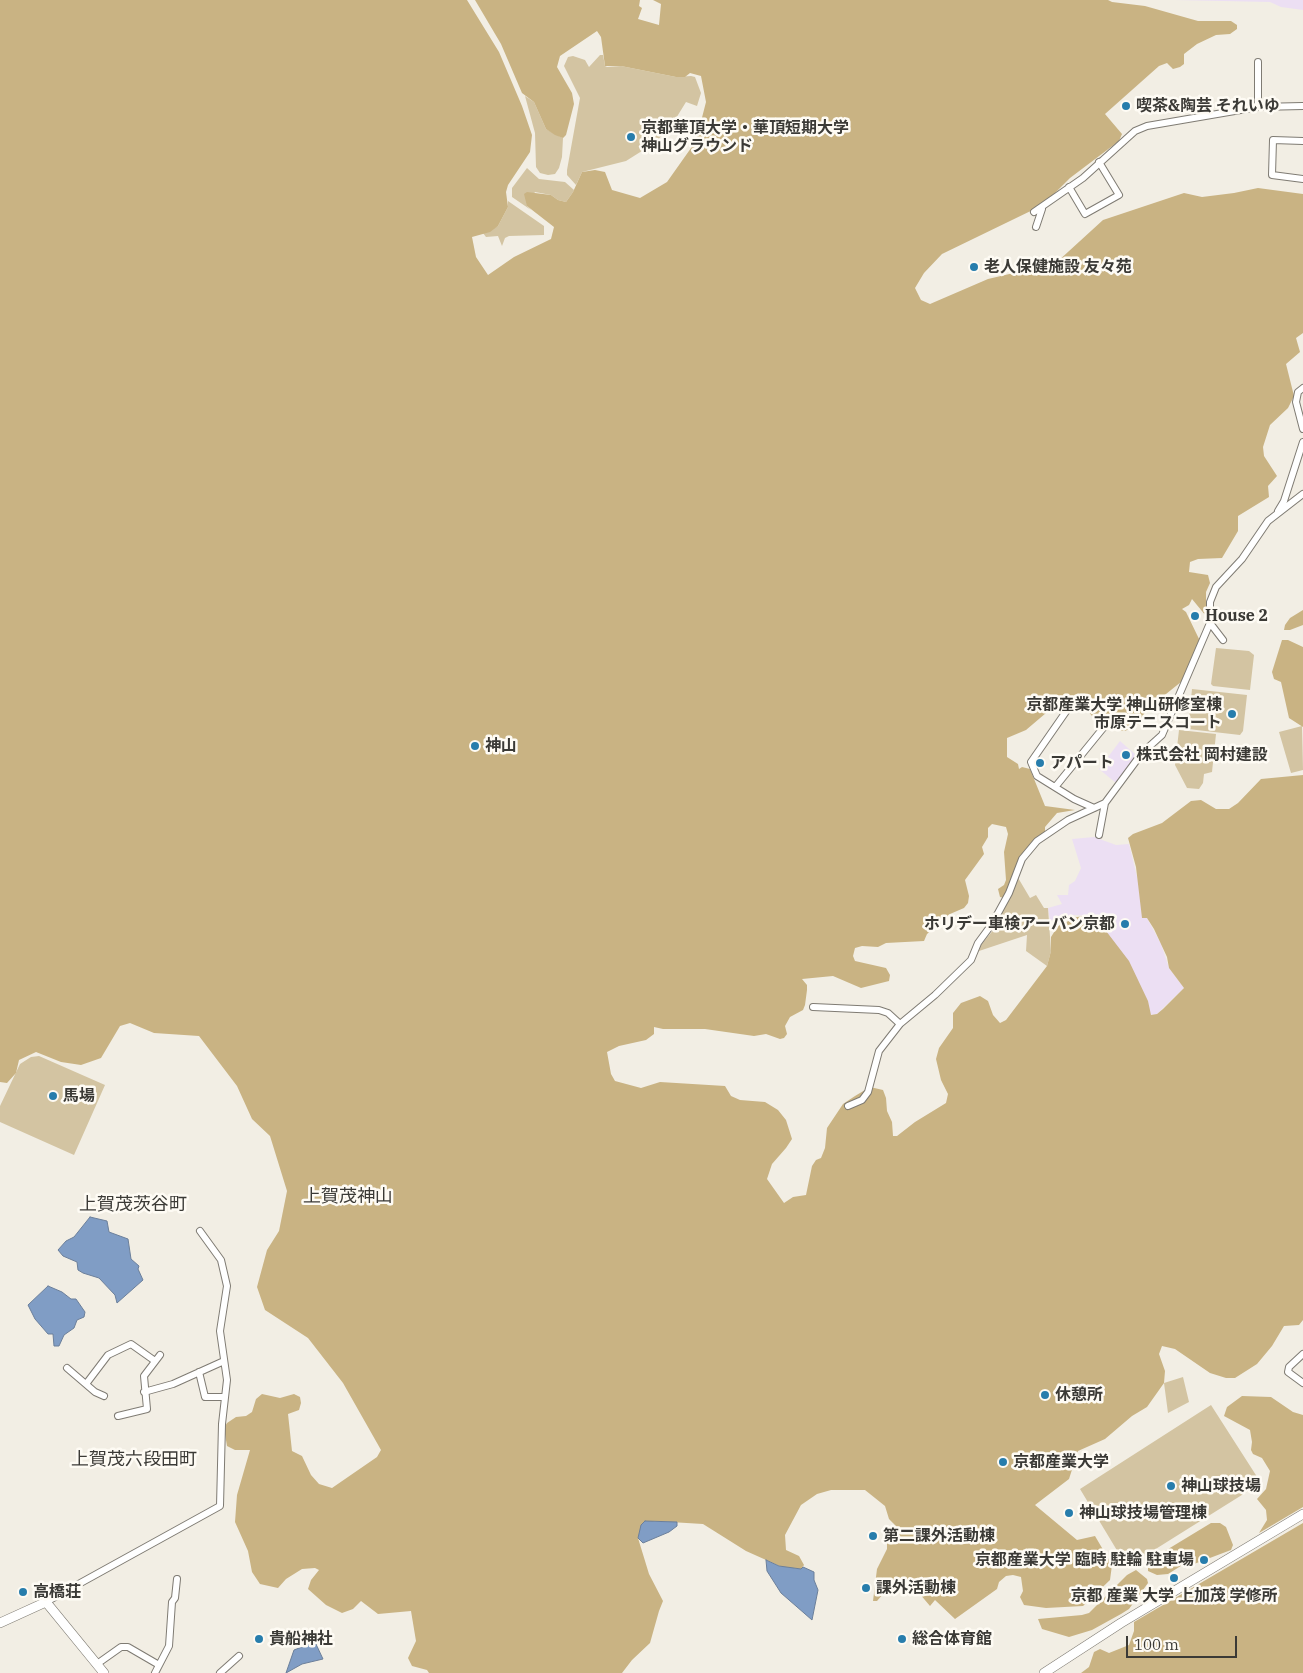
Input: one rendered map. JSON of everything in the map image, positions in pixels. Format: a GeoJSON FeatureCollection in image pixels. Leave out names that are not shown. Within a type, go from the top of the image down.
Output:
{"type":"FeatureCollection","features":[{"type":"Feature","properties":{"kind":"street"},"geometry":{"type":"LineString","coordinates":[[1258,62],[1258,106]]}},
{"type":"Feature","properties":{"kind":"street"},"geometry":{"type":"LineString","coordinates":[[1034,212],[1042,209],[1083,178],[1135,131],[1147,126],[1258,106],[1303,106]]}},
{"type":"Feature","properties":{"kind":"street"},"geometry":{"type":"LineString","coordinates":[[1303,141],[1273,140],[1272,175],[1303,178]]}},
{"type":"Feature","properties":{"kind":"street"},"geometry":{"type":"LineString","coordinates":[[1069,187],[1085,214],[1119,195],[1100,162]]}},
{"type":"Feature","properties":{"kind":"street"},"geometry":{"type":"LineString","coordinates":[[1036,227],[1042,209]]}},
{"type":"Feature","properties":{"kind":"street"},"geometry":{"type":"LineString","coordinates":[[1303,388],[1298,392],[1296,402],[1303,428]]}},
{"type":"Feature","properties":{"kind":"street"},"geometry":{"type":"LineString","coordinates":[[1274,516],[1284,501],[1303,442]]}},
{"type":"Feature","properties":{"kind":"street"},"geometry":{"type":"LineString","coordinates":[[1099,835],[1105,803],[1142,753],[1162,735],[1210,623],[1210,602],[1216,587],[1242,559],[1268,521],[1303,494]]}},
{"type":"Feature","properties":{"kind":"street"},"geometry":{"type":"LineString","coordinates":[[1210,623],[1223,640]]}},
{"type":"Feature","properties":{"kind":"street"},"geometry":{"type":"LineString","coordinates":[[1072,703],[1031,762],[1037,776],[1056,786],[1074,799],[1094,808]]}},
{"type":"Feature","properties":{"kind":"street"},"geometry":{"type":"LineString","coordinates":[[1056,786],[1104,727]]}},
{"type":"Feature","properties":{"kind":"street"},"geometry":{"type":"LineString","coordinates":[[848,1106],[862,1100],[868,1092],[879,1051],[900,1024],[935,995],[970,960],[978,943],[992,924],[1009,893],[1022,859],[1037,841],[1068,820],[1105,803]]}},
{"type":"Feature","properties":{"kind":"street"},"geometry":{"type":"LineString","coordinates":[[813,1007],[879,1010],[888,1013],[900,1024]]}},
{"type":"Feature","properties":{"kind":"street"},"geometry":{"type":"LineString","coordinates":[[0,1622],[46,1602],[220,1506],[227,1380],[220,1332],[227,1286],[221,1260],[200,1231]]}},
{"type":"Feature","properties":{"kind":"street"},"geometry":{"type":"LineString","coordinates":[[86,1384],[108,1355],[131,1344],[158,1358],[144,1376],[144,1392],[148,1409],[118,1416]]}},
{"type":"Feature","properties":{"kind":"street"},"geometry":{"type":"LineString","coordinates":[[1303,1354],[1289,1367],[1288,1372],[1303,1383]]}},
{"type":"Feature","properties":{"kind":"street"},"geometry":{"type":"LineString","coordinates":[[144,1392],[173,1384],[224,1361]]}},
{"type":"Feature","properties":{"kind":"street"},"geometry":{"type":"LineString","coordinates":[[67,1368],[104,1396]]}},
{"type":"Feature","properties":{"kind":"street"},"geometry":{"type":"LineString","coordinates":[[199,1372],[205,1397],[225,1397]]}},
{"type":"Feature","properties":{"kind":"street"},"geometry":{"type":"LineString","coordinates":[[1044,1673],[1121,1622],[1303,1514]]}},
{"type":"Feature","properties":{"kind":"street"},"geometry":{"type":"LineString","coordinates":[[155,1673],[169,1646],[172,1602],[175,1598],[177,1580]]}},
{"type":"Feature","properties":{"kind":"street"},"geometry":{"type":"LineString","coordinates":[[46,1602],[104,1673]]}},
{"type":"Feature","properties":{"kind":"street"},"geometry":{"type":"LineString","coordinates":[[97,1664],[121,1647],[128,1647],[159,1664]]}},
{"type":"Feature","properties":{"kind":"street"},"geometry":{"type":"LineString","coordinates":[[220,1673],[239,1656]]}},
{"type":"Feature","properties":{"kind":"shaded area"},"geometry":{"type":"Polygon","coordinates":[[[0,0],[467,0],[499,52],[532,135],[530,152],[508,185],[506,192],[508,207],[498,226],[490,232],[472,237],[476,257],[488,275],[514,257],[551,239],[554,227],[527,206],[524,194],[527,192],[551,195],[558,200],[566,202],[582,172],[595,170],[605,172],[612,190],[640,198],[667,182],[696,141],[706,102],[701,76],[690,73],[685,77],[676,77],[621,66],[605,66],[601,37],[597,31],[560,56],[557,67],[572,93],[574,104],[566,135],[563,138],[555,135],[546,129],[534,102],[522,93],[501,44],[475,0],[640,0],[639,6],[642,8],[638,19],[659,25],[661,4],[653,0],[1108,0],[1145,6],[1198,21],[1231,21],[1237,25],[1237,29],[1230,34],[1216,35],[1197,44],[1184,54],[1184,64],[1180,67],[1173,69],[1167,63],[1159,66],[1105,114],[1122,134],[1119,141],[1070,178],[1043,205],[942,254],[924,273],[915,288],[921,300],[930,304],[988,279],[1018,272],[1040,270],[1057,262],[1103,220],[1184,193],[1202,197],[1258,188],[1303,194],[1303,333],[1296,338],[1300,352],[1286,364],[1294,396],[1288,408],[1270,425],[1263,447],[1264,456],[1277,476],[1268,486],[1269,497],[1238,516],[1238,531],[1222,558],[1198,559],[1190,562],[1189,572],[1208,575],[1210,583],[1206,592],[1206,616],[1192,599],[1189,605],[1182,609],[1186,612],[1200,641],[1181,682],[1156,702],[1149,704],[1139,724],[1125,731],[1116,730],[1092,716],[1077,697],[1071,697],[1046,713],[1026,730],[1007,738],[1007,757],[1018,764],[1019,769],[1022,767],[1030,769],[1045,806],[1075,810],[1057,813],[1045,827],[1045,832],[1027,848],[1004,898],[1000,897],[998,889],[1004,885],[1006,880],[1004,852],[1008,834],[1006,827],[992,824],[988,828],[988,837],[982,847],[984,854],[965,880],[969,896],[968,903],[964,908],[950,914],[927,934],[924,941],[886,943],[878,947],[862,946],[855,948],[853,956],[855,961],[886,968],[890,975],[889,981],[861,988],[833,976],[802,979],[807,985],[805,1005],[803,1010],[790,1017],[785,1026],[787,1034],[784,1038],[780,1039],[766,1034],[754,1036],[705,1029],[663,1029],[654,1027],[654,1034],[646,1040],[619,1046],[607,1052],[611,1074],[615,1081],[641,1088],[660,1082],[725,1086],[731,1096],[740,1100],[765,1102],[778,1110],[786,1120],[792,1139],[772,1164],[767,1179],[784,1203],[793,1197],[806,1195],[812,1166],[816,1160],[821,1158],[825,1148],[827,1128],[843,1104],[855,1096],[870,1087],[883,1090],[887,1111],[892,1122],[893,1136],[897,1136],[915,1122],[946,1103],[948,1094],[941,1080],[936,1059],[939,1048],[953,1028],[953,1013],[961,1003],[980,996],[988,1001],[993,1015],[1000,1023],[1006,1020],[1047,966],[1051,951],[1051,937],[1058,926],[1077,917],[1088,916],[1093,919],[1103,927],[1129,961],[1148,1001],[1151,1015],[1157,1014],[1163,1009],[1184,988],[1169,968],[1167,957],[1154,929],[1147,918],[1142,918],[1136,867],[1128,838],[1133,834],[1162,823],[1191,801],[1201,800],[1216,809],[1229,809],[1238,803],[1261,779],[1303,775],[1303,1320],[1299,1325],[1284,1326],[1272,1346],[1257,1364],[1235,1378],[1226,1378],[1210,1373],[1175,1349],[1162,1346],[1159,1354],[1165,1371],[1164,1383],[1147,1407],[1132,1416],[1105,1439],[1078,1451],[1069,1479],[1035,1505],[1077,1540],[1095,1536],[1112,1565],[1110,1580],[1083,1606],[1046,1608],[1024,1605],[1020,1597],[1023,1591],[1021,1577],[1013,1575],[1006,1576],[999,1582],[997,1589],[955,1619],[935,1600],[930,1606],[919,1593],[891,1591],[883,1594],[877,1601],[873,1601],[877,1569],[887,1549],[887,1533],[895,1525],[889,1519],[885,1506],[865,1490],[831,1490],[817,1494],[801,1505],[785,1535],[786,1550],[799,1556],[804,1565],[801,1569],[784,1568],[746,1551],[703,1524],[654,1521],[638,1538],[649,1574],[663,1601],[650,1643],[632,1660],[622,1673],[429,1673],[427,1670],[412,1666],[408,1658],[416,1641],[411,1611],[378,1614],[361,1601],[353,1609],[342,1613],[326,1605],[308,1589],[311,1580],[319,1570],[315,1568],[302,1569],[286,1579],[278,1588],[260,1584],[252,1572],[248,1551],[235,1522],[237,1495],[250,1450],[235,1450],[227,1446],[224,1428],[227,1423],[236,1417],[246,1416],[252,1412],[256,1399],[262,1394],[280,1398],[294,1394],[300,1397],[299,1410],[288,1414],[292,1451],[302,1456],[311,1475],[319,1484],[332,1488],[377,1457],[381,1450],[343,1383],[308,1338],[265,1310],[257,1287],[267,1250],[279,1231],[287,1191],[270,1136],[252,1119],[237,1086],[199,1036],[154,1033],[130,1023],[120,1026],[101,1058],[81,1065],[61,1062],[36,1052],[19,1060],[16,1073],[7,1083],[0,1082],[0,0]]]}},
{"type":"Feature","properties":{"kind":"shaded area"},"geometry":{"type":"Polygon","coordinates":[[[1175,0],[1303,0],[1303,10],[1281,7],[1270,2],[1175,0]]]}},
{"type":"Feature","properties":{"kind":"shaded area"},"geometry":{"type":"Polygon","coordinates":[[[600,55],[603,55],[605,66],[607,67],[621,66],[676,77],[695,77],[701,93],[697,106],[686,102],[670,128],[653,144],[626,161],[582,172],[576,185],[567,175],[567,170],[580,98],[564,66],[568,57],[573,56],[585,60],[589,67],[600,55]]]}},
{"type":"Feature","properties":{"kind":"shaded area"},"geometry":{"type":"Polygon","coordinates":[[[525,96],[534,102],[546,129],[563,138],[562,157],[555,174],[540,173],[536,167],[535,133],[525,96]]]}},
{"type":"Feature","properties":{"kind":"shaded area"},"geometry":{"type":"Polygon","coordinates":[[[527,168],[539,179],[565,182],[574,190],[566,202],[558,200],[551,195],[535,192],[527,206],[531,210],[512,197],[512,188],[527,168]]]}},
{"type":"Feature","properties":{"kind":"shaded area"},"geometry":{"type":"Polygon","coordinates":[[[508,201],[544,226],[544,235],[509,236],[505,238],[502,246],[498,236],[486,237],[483,233],[498,226],[508,207],[508,201]]]}},
{"type":"Feature","properties":{"kind":"shaded area"},"geometry":{"type":"Polygon","coordinates":[[[1303,610],[1303,625],[1290,630],[1284,630],[1290,618],[1303,610]]]}},
{"type":"Feature","properties":{"kind":"shaded area"},"geometry":{"type":"Polygon","coordinates":[[[1282,640],[1288,640],[1303,647],[1303,727],[1289,718],[1281,682],[1274,679],[1272,672],[1282,640]]]}},
{"type":"Feature","properties":{"kind":"shaded area"},"geometry":{"type":"Polygon","coordinates":[[[1216,648],[1249,651],[1254,655],[1250,690],[1213,686],[1211,684],[1216,648]]]}},
{"type":"Feature","properties":{"kind":"shaded area"},"geometry":{"type":"Polygon","coordinates":[[[1192,689],[1247,695],[1243,731],[1240,735],[1188,729],[1192,689]]]}},
{"type":"Feature","properties":{"kind":"shaded area"},"geometry":{"type":"Polygon","coordinates":[[[1302,726],[1303,770],[1291,773],[1279,732],[1302,726]]]}},
{"type":"Feature","properties":{"kind":"shaded area"},"geometry":{"type":"Polygon","coordinates":[[[1179,730],[1216,734],[1212,772],[1204,774],[1203,783],[1199,789],[1187,788],[1175,765],[1179,730]]]}},
{"type":"Feature","properties":{"kind":"shaded area"},"geometry":{"type":"Polygon","coordinates":[[[1120,741],[1136,755],[1116,783],[1099,769],[1120,741]]]}},
{"type":"Feature","properties":{"kind":"shaded area","name":"ホリデー車検アーバン京都"},"geometry":{"type":"Polygon","coordinates":[[[1094,837],[1116,845],[1129,844],[1147,918],[1161,944],[1169,968],[1184,988],[1157,1014],[1150,1015],[1148,1001],[1103,927],[1088,916],[1074,915],[1050,921],[1048,908],[1062,904],[1057,895],[1068,895],[1069,885],[1075,881],[1081,868],[1072,839],[1094,837]]]}},
{"type":"Feature","properties":{"kind":"shaded area"},"geometry":{"type":"Polygon","coordinates":[[[1017,876],[1030,898],[1036,895],[1044,908],[1048,908],[1051,951],[1047,966],[1026,951],[1027,935],[979,951],[980,946],[995,928],[1017,876]]]}},
{"type":"Feature","properties":{"kind":"shaded area","name":"馬場"},"geometry":{"type":"Polygon","coordinates":[[[39,1056],[105,1085],[74,1155],[0,1122],[0,1106],[20,1064],[31,1057],[39,1056]]]}},
{"type":"Feature","properties":{"kind":"shaded area"},"geometry":{"type":"Polygon","coordinates":[[[1183,1377],[1189,1402],[1168,1413],[1164,1383],[1183,1377]]]}},
{"type":"Feature","properties":{"kind":"shaded area"},"geometry":{"type":"Polygon","coordinates":[[[1242,1396],[1271,1397],[1293,1412],[1303,1415],[1303,1507],[1259,1533],[1267,1520],[1266,1510],[1257,1499],[1266,1489],[1270,1471],[1262,1458],[1253,1454],[1251,1450],[1250,1430],[1224,1416],[1227,1407],[1242,1396]]]}},
{"type":"Feature","properties":{"kind":"shaded area","name":"神山球技場"},"geometry":{"type":"Polygon","coordinates":[[[1211,1405],[1261,1483],[1127,1567],[1080,1489],[1211,1405]]]}},
{"type":"Feature","properties":{"kind":"shaded area"},"geometry":{"type":"Polygon","coordinates":[[[1211,1523],[1220,1523],[1226,1527],[1233,1545],[1231,1550],[1194,1564],[1184,1564],[1168,1574],[1157,1575],[1148,1571],[1150,1560],[1211,1523]]]}},
{"type":"Feature","properties":{"kind":"shaded area"},"geometry":{"type":"Polygon","coordinates":[[[1303,1523],[1303,1673],[1081,1673],[1089,1667],[1094,1652],[1100,1649],[1109,1653],[1129,1645],[1134,1631],[1134,1622],[1303,1523]]]}},
{"type":"Feature","properties":{"kind":"shaded area"},"geometry":{"type":"Polygon","coordinates":[[[1136,1570],[1147,1579],[1148,1583],[1129,1609],[1092,1630],[1069,1637],[1042,1629],[1038,1619],[1089,1613],[1127,1575],[1136,1570]]]}},
{"type":"Feature","properties":{"kind":"water"},"geometry":{"type":"Polygon","coordinates":[[[90,1217],[107,1221],[109,1232],[128,1239],[131,1259],[139,1266],[138,1269],[143,1280],[117,1303],[115,1295],[99,1278],[78,1270],[77,1262],[63,1256],[58,1250],[66,1241],[74,1237],[90,1217]]]}},
{"type":"Feature","properties":{"kind":"water"},"geometry":{"type":"Polygon","coordinates":[[[48,1286],[62,1292],[71,1299],[76,1299],[85,1312],[84,1317],[77,1320],[74,1328],[64,1335],[59,1346],[54,1346],[53,1334],[48,1334],[35,1319],[28,1305],[48,1286]]]}},
{"type":"Feature","properties":{"kind":"water"},"geometry":{"type":"Polygon","coordinates":[[[645,1521],[677,1522],[677,1526],[669,1532],[643,1543],[638,1538],[641,1525],[645,1521]]]}},
{"type":"Feature","properties":{"kind":"water"},"geometry":{"type":"Polygon","coordinates":[[[766,1560],[779,1566],[801,1569],[803,1567],[814,1572],[814,1580],[818,1590],[812,1620],[781,1593],[767,1571],[766,1560]]]}},
{"type":"Feature","properties":{"kind":"water"},"geometry":{"type":"Polygon","coordinates":[[[315,1642],[323,1659],[302,1664],[286,1673],[294,1650],[315,1642]]]}},
{"type":"Feature","properties":{"kind":"place","name":"喫茶&陶芸 それいゆ"},"geometry":{"type":"Point","coordinates":[1126,106]}},
{"type":"Feature","properties":{"kind":"place","name":"京都華頂大学・華頂短期大学 神山グラウンド"},"geometry":{"type":"Point","coordinates":[631,137]}},
{"type":"Feature","properties":{"kind":"place","name":"老人保健施設 友々苑"},"geometry":{"type":"Point","coordinates":[974,267]}},
{"type":"Feature","properties":{"kind":"place","name":"House 2"},"geometry":{"type":"Point","coordinates":[1195,616]}},
{"type":"Feature","properties":{"kind":"place","name":"京都産業大学 神山研修室棟 市原テニスコート"},"geometry":{"type":"Point","coordinates":[1232,714]}},
{"type":"Feature","properties":{"kind":"place","name":"神山"},"geometry":{"type":"Point","coordinates":[475,746]}},
{"type":"Feature","properties":{"kind":"place","name":"株式会社 岡村建設"},"geometry":{"type":"Point","coordinates":[1126,755]}},
{"type":"Feature","properties":{"kind":"place","name":"アパート"},"geometry":{"type":"Point","coordinates":[1040,763]}},
{"type":"Feature","properties":{"kind":"place","name":"ホリデー車検アーバン京都"},"geometry":{"type":"Point","coordinates":[1125,924]}},
{"type":"Feature","properties":{"kind":"place","name":"馬場"},"geometry":{"type":"Point","coordinates":[53,1096]}},
{"type":"Feature","properties":{"kind":"place","name":"休憩所"},"geometry":{"type":"Point","coordinates":[1045,1395]}},
{"type":"Feature","properties":{"kind":"place","name":"京都産業大学"},"geometry":{"type":"Point","coordinates":[1003,1462]}},
{"type":"Feature","properties":{"kind":"place","name":"神山球技場"},"geometry":{"type":"Point","coordinates":[1171,1486]}},
{"type":"Feature","properties":{"kind":"place","name":"神山球技場管理棟"},"geometry":{"type":"Point","coordinates":[1069,1513]}},
{"type":"Feature","properties":{"kind":"place","name":"第二課外活動棟"},"geometry":{"type":"Point","coordinates":[873,1536]}},
{"type":"Feature","properties":{"kind":"place","name":"京都産業大学 臨時 駐輪 駐車場"},"geometry":{"type":"Point","coordinates":[1204,1560]}},
{"type":"Feature","properties":{"kind":"place","name":"京都 産業 大学 上加茂 学修所"},"geometry":{"type":"Point","coordinates":[1174,1578]}},
{"type":"Feature","properties":{"kind":"place","name":"課外活動棟"},"geometry":{"type":"Point","coordinates":[866,1588]}},
{"type":"Feature","properties":{"kind":"place","name":"高橋荘"},"geometry":{"type":"Point","coordinates":[23,1592]}},
{"type":"Feature","properties":{"kind":"place","name":"貴船神社"},"geometry":{"type":"Point","coordinates":[259,1639]}},
{"type":"Feature","properties":{"kind":"place","name":"総合体育館"},"geometry":{"type":"Point","coordinates":[902,1639]}},
{"type":"Feature","properties":{"kind":"district","name":"上賀茂神山"},"geometry":{"type":"Point","coordinates":[348,1197]}},
{"type":"Feature","properties":{"kind":"district","name":"上賀茂茨谷町"},"geometry":{"type":"Point","coordinates":[133,1205]}},
{"type":"Feature","properties":{"kind":"district","name":"上賀茂六段田町"},"geometry":{"type":"Point","coordinates":[134,1460]}}]}
